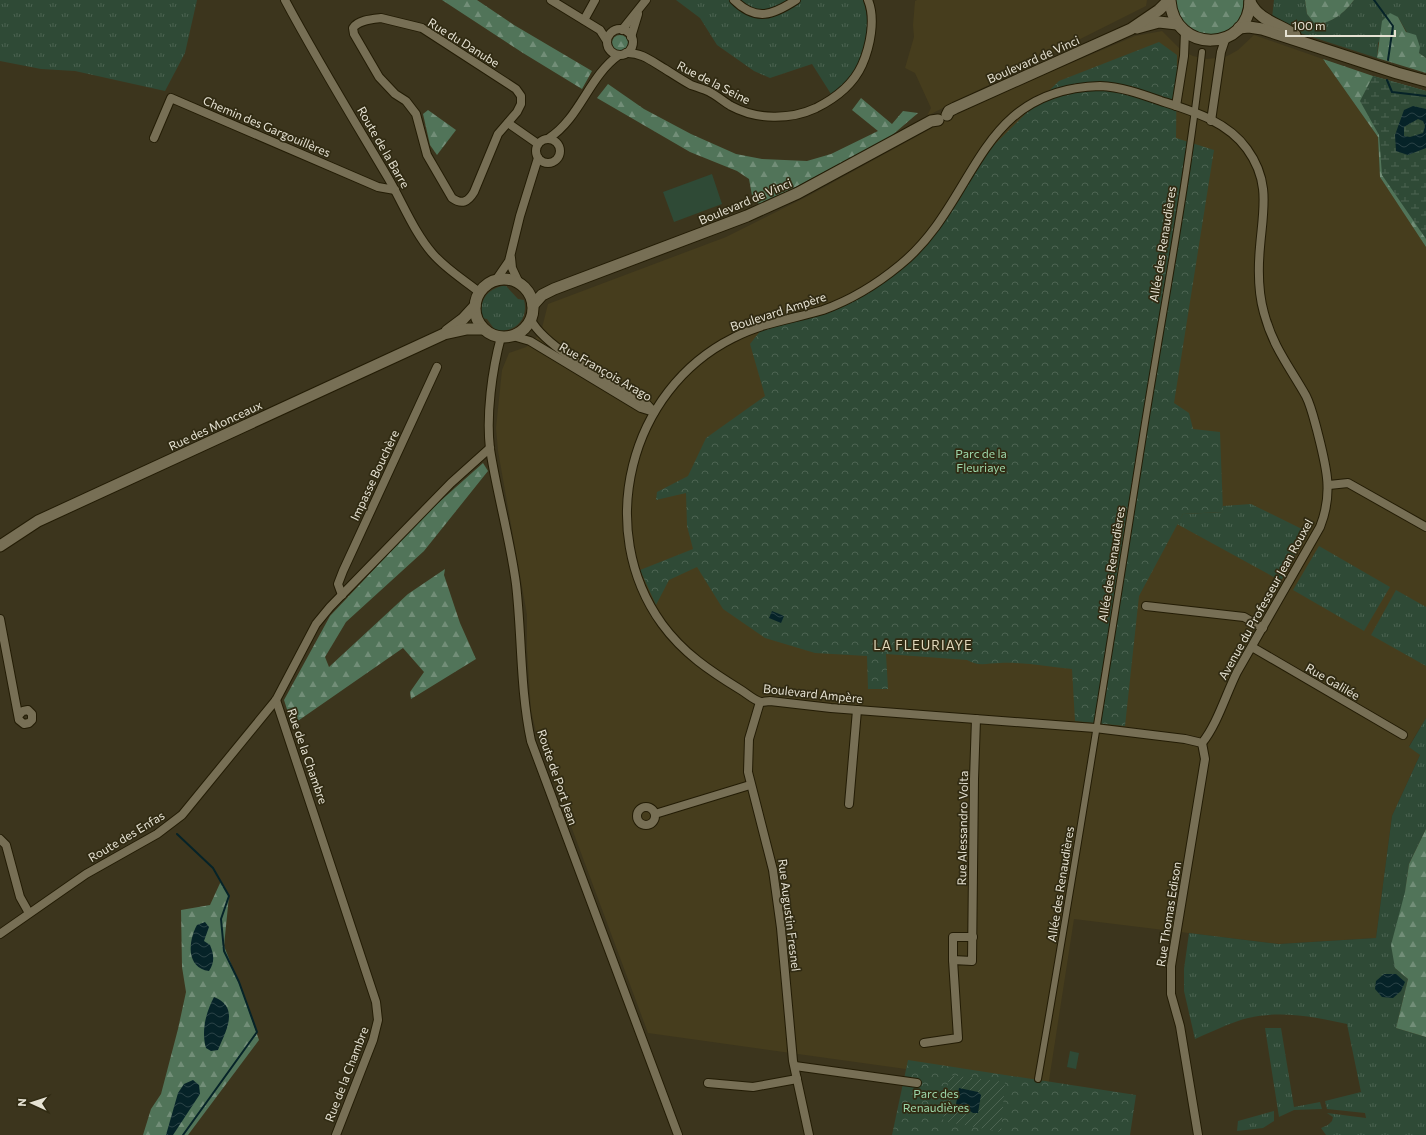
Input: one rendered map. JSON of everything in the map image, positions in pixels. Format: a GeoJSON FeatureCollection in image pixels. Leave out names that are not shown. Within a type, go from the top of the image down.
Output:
{"type":"FeatureCollection","features":[{"type":"Feature","properties":{"kind":"main road"},"geometry":{"type":"LineString","coordinates":[[1169,0],[1173,16],[1181,28]]}},
{"type":"Feature","properties":{"kind":"main road","name":"Boulevard de Vinci"},"geometry":{"type":"LineString","coordinates":[[533,305],[542,295],[554,289],[747,216],[798,193],[931,121],[943,117],[955,108],[1131,29],[1159,10],[1169,0]]}},
{"type":"Feature","properties":{"kind":"main road"},"geometry":{"type":"LineString","coordinates":[[1226,37],[1239,28],[1249,12],[1250,1]]}},
{"type":"Feature","properties":{"kind":"main road"},"geometry":{"type":"LineString","coordinates":[[1250,1],[1253,8],[1259,15],[1293,33],[1301,41]]}},
{"type":"Feature","properties":{"kind":"main road","name":"Boulevard de Vinci"},"geometry":{"type":"LineString","coordinates":[[1131,29],[1159,22],[1181,28],[1202,40],[1214,40],[1226,37]]}},
{"type":"Feature","properties":{"kind":"main road"},"geometry":{"type":"LineString","coordinates":[[1239,28],[1252,27],[1426,81]]}},
{"type":"Feature","properties":{"kind":"main road"},"geometry":{"type":"LineString","coordinates":[[509,279],[523,286],[533,305],[531,320],[524,330],[513,336],[501,337],[491,335],[483,329],[477,319],[475,306],[479,292],[486,285],[496,280],[509,279]]}},
{"type":"Feature","properties":{"kind":"main road","name":"Boulevard de Vinci"},"geometry":{"type":"LineString","coordinates":[[523,286],[541,292],[554,289]]}},
{"type":"Feature","properties":{"kind":"main road","name":"Rue des Monceaux"},"geometry":{"type":"LineString","coordinates":[[444,334],[463,319],[475,306]]}},
{"type":"Feature","properties":{"kind":"main road","name":"Rue des Monceaux"},"geometry":{"type":"LineString","coordinates":[[0,546],[38,522],[444,334],[459,330],[483,329]]}},
{"type":"Feature","properties":{"kind":"street","name":"Route de la Barre"},"geometry":{"type":"LineString","coordinates":[[285,0],[313,52],[395,190],[412,223],[433,254],[448,268],[479,292]]}},
{"type":"Feature","properties":{"kind":"street"},"geometry":{"type":"LineString","coordinates":[[551,0],[600,30],[613,32],[622,30],[643,4]]}},
{"type":"Feature","properties":{"kind":"street"},"geometry":{"type":"LineString","coordinates":[[584,20],[595,0]]}},
{"type":"Feature","properties":{"kind":"street"},"geometry":{"type":"LineString","coordinates":[[734,0],[751,12],[766,15],[781,10],[796,0]]}},
{"type":"Feature","properties":{"kind":"street","name":"Rue de la Seine"},"geometry":{"type":"LineString","coordinates":[[623,54],[640,55],[691,85],[708,91],[744,112],[773,117],[802,114],[832,99],[848,87],[856,76],[864,61],[869,44],[871,21],[868,0]]}},
{"type":"Feature","properties":{"kind":"street"},"geometry":{"type":"LineString","coordinates":[[600,74],[623,54],[632,41],[631,31],[643,4]]}},
{"type":"Feature","properties":{"kind":"street","name":"Rue du Danube"},"geometry":{"type":"LineString","coordinates":[[381,18],[422,28],[516,89],[520,96],[521,104],[508,123],[498,134],[470,199],[464,202],[458,202],[452,198],[427,155],[416,114],[406,101],[386,86],[379,77],[354,34],[353,28],[356,24],[381,18]]}},
{"type":"Feature","properties":{"kind":"street"},"geometry":{"type":"LineString","coordinates":[[1176,106],[1184,56],[1181,28]]}},
{"type":"Feature","properties":{"kind":"street"},"geometry":{"type":"LineString","coordinates":[[496,280],[506,268],[511,252],[520,216],[538,158],[536,151],[538,144],[542,140],[549,138],[566,123],[600,74],[610,51],[607,41],[600,30]]}},
{"type":"Feature","properties":{"kind":"street"},"geometry":{"type":"LineString","coordinates":[[622,30],[632,41]]}},
{"type":"Feature","properties":{"kind":"street"},"geometry":{"type":"LineString","coordinates":[[607,41],[613,32]]}},
{"type":"Feature","properties":{"kind":"street"},"geometry":{"type":"LineString","coordinates":[[1211,121],[1220,61],[1226,37]]}},
{"type":"Feature","properties":{"kind":"street","name":"Rue de la Seine"},"geometry":{"type":"LineString","coordinates":[[632,41],[640,55]]}},
{"type":"Feature","properties":{"kind":"street"},"geometry":{"type":"LineString","coordinates":[[610,51],[623,54]]}},
{"type":"Feature","properties":{"kind":"street","name":"Allée des Renaudières"},"geometry":{"type":"LineString","coordinates":[[1038,1079],[1064,931],[1095,728],[1194,112],[1202,52]]}},
{"type":"Feature","properties":{"kind":"street","name":"Boulevard Ampère"},"geometry":{"type":"LineString","coordinates":[[1095,728],[857,710],[770,701],[760,702],[711,672],[674,640],[645,597],[629,549],[626,528],[627,491],[635,454],[646,425],[680,376],[718,346],[742,333],[822,310],[868,288],[901,265],[931,234],[956,197],[976,160],[993,138],[1016,114],[1045,97],[1075,87],[1100,86],[1131,91],[1194,112]]}},
{"type":"Feature","properties":{"kind":"street","name":"Chemin des Gargouillères"},"geometry":{"type":"LineString","coordinates":[[154,138],[171,98],[378,187],[395,190]]}},
{"type":"Feature","properties":{"kind":"street","name":"Avenue du Professeur Jean Rouxel"},"geometry":{"type":"LineString","coordinates":[[1194,112],[1227,130],[1246,147],[1257,165],[1262,178],[1265,199],[1258,271],[1263,312],[1271,337],[1306,397],[1319,438],[1329,485],[1326,512],[1320,527],[1226,693],[1214,725],[1202,743]]}},
{"type":"Feature","properties":{"kind":"street"},"geometry":{"type":"LineString","coordinates":[[508,123],[538,144]]}},
{"type":"Feature","properties":{"kind":"street"},"geometry":{"type":"LineString","coordinates":[[532,179],[548,163],[558,158],[560,151],[559,145],[566,123]]}},
{"type":"Feature","properties":{"kind":"street"},"geometry":{"type":"LineString","coordinates":[[549,138],[559,145]]}},
{"type":"Feature","properties":{"kind":"street"},"geometry":{"type":"LineString","coordinates":[[538,158],[548,163]]}},
{"type":"Feature","properties":{"kind":"street"},"geometry":{"type":"LineString","coordinates":[[511,252],[512,268],[523,286]]}},
{"type":"Feature","properties":{"kind":"street","name":"Rue François Arago"},"geometry":{"type":"LineString","coordinates":[[531,320],[538,331],[551,344],[644,401],[654,412]]}},
{"type":"Feature","properties":{"kind":"street","name":"Rue François Arago"},"geometry":{"type":"LineString","coordinates":[[513,336],[530,341],[641,408],[654,412]]}},
{"type":"Feature","properties":{"kind":"street","name":"Route de Port Jean"},"geometry":{"type":"LineString","coordinates":[[501,337],[495,366],[489,416],[490,448],[516,583],[525,709],[532,741],[678,1135]]}},
{"type":"Feature","properties":{"kind":"street","name":"Impasse Bouchère"},"geometry":{"type":"LineString","coordinates":[[342,595],[338,584],[343,571],[437,367]]}},
{"type":"Feature","properties":{"kind":"street","name":"Rue de la Chambre"},"geometry":{"type":"LineString","coordinates":[[336,1135],[373,1040],[378,1020],[376,1002],[276,700],[316,624],[342,595],[451,483],[490,448]]}},
{"type":"Feature","properties":{"kind":"street"},"geometry":{"type":"LineString","coordinates":[[1329,485],[1348,483],[1426,527]]}},
{"type":"Feature","properties":{"kind":"street"},"geometry":{"type":"LineString","coordinates":[[1146,606],[1244,617],[1263,628]]}},
{"type":"Feature","properties":{"kind":"street"},"geometry":{"type":"LineString","coordinates":[[0,619],[19,715]]}},
{"type":"Feature","properties":{"kind":"street","name":"Rue Galilée"},"geometry":{"type":"LineString","coordinates":[[1252,647],[1403,735]]}},
{"type":"Feature","properties":{"kind":"street","name":"Route des Enfas"},"geometry":{"type":"LineString","coordinates":[[0,934],[86,874],[157,834],[182,815],[276,700]]}},
{"type":"Feature","properties":{"kind":"street","name":"Rue Augustin Fresnel"},"geometry":{"type":"LineString","coordinates":[[760,702],[749,739],[748,762],[750,785],[769,848],[777,894],[794,1066],[809,1135]]}},
{"type":"Feature","properties":{"kind":"street"},"geometry":{"type":"LineString","coordinates":[[849,804],[857,710]]}},
{"type":"Feature","properties":{"kind":"street","name":"Rue Alessandro Volta"},"geometry":{"type":"LineString","coordinates":[[953,960],[972,960],[976,719]]}},
{"type":"Feature","properties":{"kind":"street"},"geometry":{"type":"LineString","coordinates":[[1095,728],[1185,739],[1202,743]]}},
{"type":"Feature","properties":{"kind":"street","name":"Rue Thomas Edison"},"geometry":{"type":"LineString","coordinates":[[1198,1135],[1180,1026],[1171,994],[1171,966],[1205,759],[1202,743]]}},
{"type":"Feature","properties":{"kind":"street"},"geometry":{"type":"LineString","coordinates":[[655,814],[750,785]]}},
{"type":"Feature","properties":{"kind":"street"},"geometry":{"type":"LineString","coordinates":[[0,839],[6,845],[20,897],[29,913]]}},
{"type":"Feature","properties":{"kind":"street"},"geometry":{"type":"LineString","coordinates":[[924,1043],[958,1038],[953,937],[973,938]]}},
{"type":"Feature","properties":{"kind":"street"},"geometry":{"type":"LineString","coordinates":[[794,1066],[917,1083]]}},
{"type":"Feature","properties":{"kind":"street"},"geometry":{"type":"LineString","coordinates":[[708,1083],[753,1087],[797,1079]]}},
{"type":"Feature","properties":{"kind":"shaded area"},"geometry":{"type":"Polygon","coordinates":[[[1147,0],[1146,6],[927,116],[931,108],[915,73],[905,68],[914,37],[913,25],[915,1],[1147,0]]]}},
{"type":"Feature","properties":{"kind":"shaded area"},"geometry":{"type":"Polygon","coordinates":[[[1162,31],[1181,50],[1193,56],[1207,59],[1225,57],[1231,54],[1238,50],[1254,35],[1323,59],[1378,137],[1380,177],[1426,247],[1426,718],[1409,746],[1420,755],[1392,816],[1376,938],[1279,944],[1074,919],[1048,1087],[949,1075],[648,1033],[536,732],[531,710],[527,649],[527,615],[498,451],[496,428],[502,370],[509,353],[526,347],[536,338],[542,328],[548,304],[726,237],[810,195],[979,102],[1135,36],[1162,31]]]}},
{"type":"Feature","properties":{"kind":"green space"},"geometry":{"type":"Polygon","coordinates":[[[0,0],[197,0],[185,53],[165,91],[75,71],[41,69],[0,61],[0,0]]]}},
{"type":"Feature","properties":{"kind":"green space"},"geometry":{"type":"Polygon","coordinates":[[[442,0],[477,0],[514,25],[592,71],[582,89],[523,53],[442,0]]]}},
{"type":"Feature","properties":{"kind":"green space"},"geometry":{"type":"Polygon","coordinates":[[[676,0],[868,0],[864,1],[868,22],[865,54],[848,83],[831,94],[812,64],[770,78],[754,71],[717,45],[700,18],[676,0]]]}},
{"type":"Feature","properties":{"kind":"green space"},"geometry":{"type":"Polygon","coordinates":[[[1175,0],[1244,0],[1241,16],[1233,28],[1220,34],[1213,35],[1197,32],[1184,24],[1179,18],[1175,0]]]}},
{"type":"Feature","properties":{"kind":"green space"},"geometry":{"type":"Polygon","coordinates":[[[1274,0],[1305,0],[1307,14],[1315,24],[1332,20],[1346,9],[1354,0],[1426,0],[1426,58],[1419,53],[1398,17],[1378,43],[1377,58],[1300,33],[1272,18],[1274,0]]]}},
{"type":"Feature","properties":{"kind":"green space"},"geometry":{"type":"Polygon","coordinates":[[[1305,0],[1354,0],[1346,9],[1332,20],[1315,24],[1307,14],[1305,0]]]}},
{"type":"Feature","properties":{"kind":"green space"},"geometry":{"type":"Polygon","coordinates":[[[1390,13],[1398,17],[1406,32],[1416,35],[1420,47],[1419,53],[1426,58],[1426,73],[1377,58],[1382,21],[1390,13]]]}},
{"type":"Feature","properties":{"kind":"green space"},"geometry":{"type":"Polygon","coordinates":[[[620,35],[627,40],[628,43],[623,50],[620,51],[613,46],[612,43],[617,36],[620,35]]]}},
{"type":"Feature","properties":{"kind":"green space","name":"Parc de la Fleuriaye"},"geometry":{"type":"Polygon","coordinates":[[[1159,42],[1177,55],[1176,138],[1214,150],[1174,403],[1189,413],[1193,429],[1220,432],[1223,512],[1183,514],[1139,596],[1125,726],[1075,721],[1072,669],[1018,663],[979,664],[967,660],[886,654],[888,689],[868,689],[867,656],[815,653],[765,638],[723,609],[697,567],[669,580],[656,605],[640,570],[693,549],[687,526],[686,493],[656,500],[657,492],[688,476],[706,438],[765,396],[750,344],[761,330],[870,290],[927,245],[961,197],[978,164],[994,145],[1059,81],[1159,42]]]}},
{"type":"Feature","properties":{"kind":"green space"},"geometry":{"type":"Polygon","coordinates":[[[1323,59],[1373,76],[1426,91],[1426,247],[1380,177],[1378,137],[1323,59]]]}},
{"type":"Feature","properties":{"kind":"green space"},"geometry":{"type":"Polygon","coordinates":[[[1373,76],[1426,91],[1426,239],[1382,175],[1379,135],[1360,101],[1373,76]]]}},
{"type":"Feature","properties":{"kind":"green space"},"geometry":{"type":"Polygon","coordinates":[[[608,84],[644,109],[691,134],[736,154],[762,159],[807,161],[831,154],[878,131],[852,110],[861,98],[892,124],[903,111],[918,113],[890,137],[762,205],[753,201],[749,179],[737,171],[690,152],[597,98],[608,84]]]}},
{"type":"Feature","properties":{"kind":"green space"},"geometry":{"type":"Polygon","coordinates":[[[428,110],[456,130],[437,155],[430,145],[423,114],[428,110]]]}},
{"type":"Feature","properties":{"kind":"green space"},"geometry":{"type":"Polygon","coordinates":[[[712,174],[722,204],[674,222],[663,192],[712,174]]]}},
{"type":"Feature","properties":{"kind":"green space"},"geometry":{"type":"Polygon","coordinates":[[[502,286],[506,286],[518,299],[524,300],[525,307],[519,324],[509,330],[502,331],[495,330],[487,319],[482,318],[481,312],[483,301],[488,293],[502,286]]]}},
{"type":"Feature","properties":{"kind":"green space"},"geometry":{"type":"Polygon","coordinates":[[[483,463],[488,471],[424,551],[346,622],[325,657],[329,667],[408,594],[445,569],[444,575],[460,623],[476,659],[411,699],[410,692],[424,672],[403,648],[292,725],[284,700],[330,616],[428,512],[483,463]]]}},
{"type":"Feature","properties":{"kind":"green space"},"geometry":{"type":"Polygon","coordinates":[[[1251,504],[1308,532],[1281,581],[1177,524],[1183,514],[1223,512],[1223,506],[1251,504]]]}},
{"type":"Feature","properties":{"kind":"green space"},"geometry":{"type":"Polygon","coordinates":[[[1319,546],[1390,587],[1364,631],[1293,590],[1319,546]]]}},
{"type":"Feature","properties":{"kind":"green space"},"geometry":{"type":"Polygon","coordinates":[[[1396,590],[1426,607],[1426,666],[1371,635],[1396,590]]]}},
{"type":"Feature","properties":{"kind":"green space"},"geometry":{"type":"Polygon","coordinates":[[[1426,718],[1426,829],[1409,864],[1395,968],[1408,979],[1396,1028],[1426,1037],[1426,1135],[1326,1135],[1321,1128],[1328,1125],[1332,1121],[1333,1117],[1327,1113],[1366,1118],[1365,1113],[1327,1109],[1325,1101],[1361,1092],[1347,1024],[1306,1016],[1264,1015],[1238,1021],[1195,1039],[1184,991],[1184,969],[1189,933],[1279,944],[1376,938],[1392,816],[1420,755],[1409,747],[1426,718]]]}},
{"type":"Feature","properties":{"kind":"green space"},"geometry":{"type":"Polygon","coordinates":[[[1426,829],[1426,1037],[1396,1028],[1408,979],[1395,968],[1391,945],[1405,892],[1409,864],[1426,829]]]}},
{"type":"Feature","properties":{"kind":"green space"},"geometry":{"type":"Polygon","coordinates":[[[221,881],[229,896],[224,946],[259,1040],[188,1135],[143,1135],[151,1109],[161,1094],[186,992],[182,967],[181,910],[210,905],[221,881]]]}},
{"type":"Feature","properties":{"kind":"green space"},"geometry":{"type":"Polygon","coordinates":[[[1265,1028],[1281,1028],[1294,1107],[1320,1102],[1322,1109],[1294,1110],[1279,1117],[1265,1028]]]}},
{"type":"Feature","properties":{"kind":"green space"},"geometry":{"type":"Polygon","coordinates":[[[1070,1051],[1079,1053],[1076,1069],[1067,1067],[1070,1051]]]}},
{"type":"Feature","properties":{"kind":"green space","name":"Parc des Renaudières"},"geometry":{"type":"Polygon","coordinates":[[[908,1060],[1136,1095],[1130,1135],[892,1135],[908,1060]]]}},
{"type":"Feature","properties":{"kind":"green space"},"geometry":{"type":"Polygon","coordinates":[[[949,1075],[1005,1082],[1001,1132],[943,1121],[949,1075]]]}},
{"type":"Feature","properties":{"kind":"green space"},"geometry":{"type":"Polygon","coordinates":[[[1274,1111],[1274,1121],[1263,1128],[1237,1131],[1238,1121],[1274,1111]]]}},
{"type":"Feature","properties":{"kind":"water"},"geometry":{"type":"Polygon","coordinates":[[[1413,106],[1426,109],[1426,148],[1408,155],[1396,151],[1395,135],[1404,110],[1413,106]],[[1418,119],[1404,127],[1404,136],[1410,137],[1423,133],[1425,126],[1423,121],[1418,119]]]}},
{"type":"Feature","properties":{"kind":"water"},"geometry":{"type":"Polygon","coordinates":[[[772,611],[784,616],[781,623],[769,618],[772,611]]]}},
{"type":"Feature","properties":{"kind":"water"},"geometry":{"type":"Polygon","coordinates":[[[205,922],[209,927],[204,941],[210,945],[213,955],[212,965],[209,971],[196,965],[191,953],[194,931],[197,925],[205,922]]]}},
{"type":"Feature","properties":{"kind":"water"},"geometry":{"type":"Polygon","coordinates":[[[1384,974],[1396,974],[1405,982],[1401,991],[1393,998],[1382,997],[1375,989],[1376,981],[1384,974]]]}},
{"type":"Feature","properties":{"kind":"water"},"geometry":{"type":"Polygon","coordinates":[[[214,997],[222,1001],[227,1007],[229,1020],[218,1050],[211,1051],[206,1048],[204,1028],[214,997]]]}},
{"type":"Feature","properties":{"kind":"water"},"geometry":{"type":"Polygon","coordinates":[[[193,1080],[199,1085],[200,1094],[173,1135],[166,1135],[178,1093],[184,1084],[193,1080]]]}},
{"type":"Feature","properties":{"kind":"water"},"geometry":{"type":"Polygon","coordinates":[[[959,1088],[978,1092],[981,1095],[978,1113],[973,1113],[967,1109],[959,1110],[956,1104],[959,1088]]]}},
{"type":"Feature","properties":{"kind":"waterway"},"geometry":{"type":"LineString","coordinates":[[1374,0],[1393,26],[1388,60]]}},
{"type":"Feature","properties":{"kind":"waterway"},"geometry":{"type":"LineString","coordinates":[[1387,80],[1392,92],[1426,96]]}},
{"type":"Feature","properties":{"kind":"waterway"},"geometry":{"type":"LineString","coordinates":[[177,834],[213,868],[229,896],[221,919],[224,951],[239,982],[257,1032],[183,1135]]}},
{"type":"Feature","properties":{"kind":"district","name":"LA FLEURIAYE"},"geometry":{"type":"Point","coordinates":[923,645]}}]}
